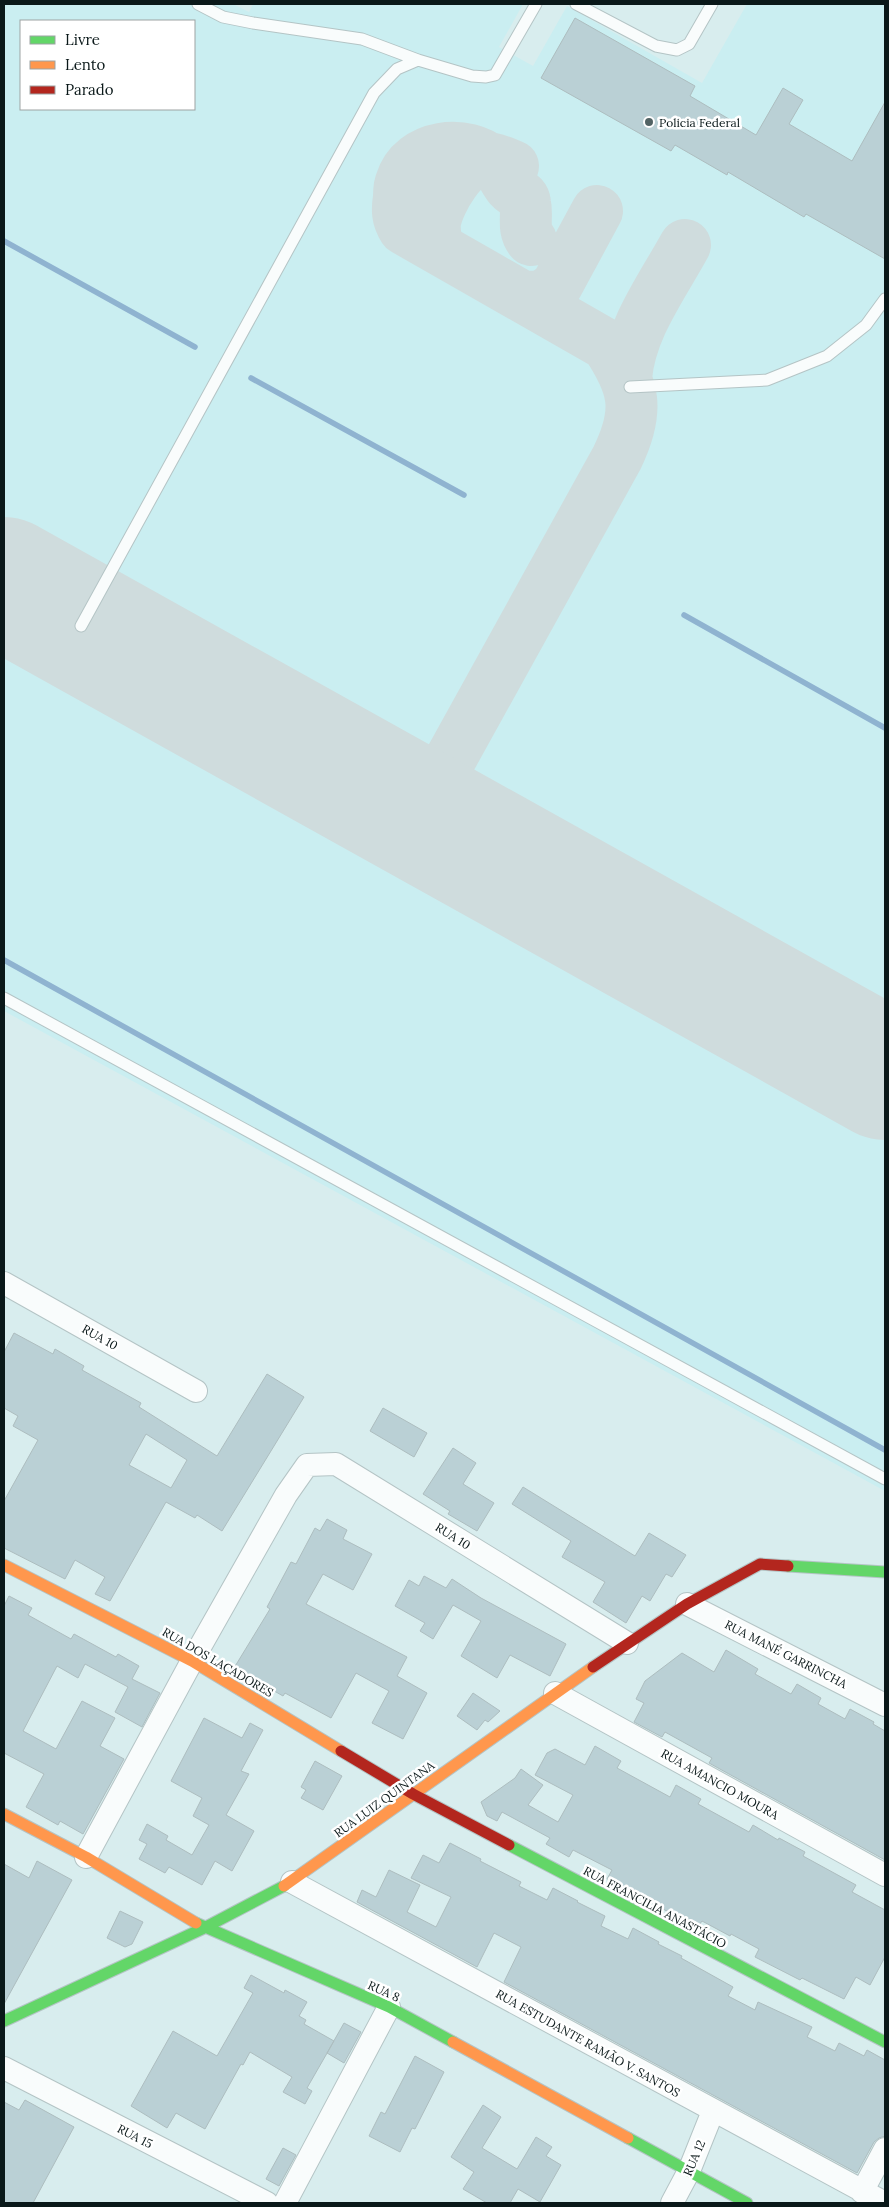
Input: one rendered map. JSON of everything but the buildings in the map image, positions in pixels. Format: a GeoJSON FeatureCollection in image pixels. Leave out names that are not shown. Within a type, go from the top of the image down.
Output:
{"type":"FeatureCollection","features":[{"type":"Feature","properties":{"kind":"street","name":"RUA 10"},"geometry":{"type":"LineString","coordinates":[[4,1283],[196,1391]]}},
{"type":"Feature","properties":{"kind":"street","name":"RUA 10"},"geometry":{"type":"LineString","coordinates":[[192,1661],[286,1495],[307,1465],[336,1464],[627,1642]]}},
{"type":"Feature","properties":{"kind":"street","name":"RUA LUIZ QUINTANA"},"geometry":{"type":"LineString","coordinates":[[4,2021],[204,1928],[292,1882],[627,1642],[687,1604],[760,1564],[885,1572]]}},
{"type":"Feature","properties":{"kind":"street","name":"RUA DOS LAÇADORES"},"geometry":{"type":"LineString","coordinates":[[4,1565],[192,1661],[413,1794]]}},
{"type":"Feature","properties":{"kind":"street","name":"RUA MANÉ GARRINCHA"},"geometry":{"type":"LineString","coordinates":[[687,1604],[885,1705]]}},
{"type":"Feature","properties":{"kind":"street"},"geometry":{"type":"LineString","coordinates":[[86,1857],[192,1661]]}},
{"type":"Feature","properties":{"kind":"street","name":"RUA AMANCIO MOURA"},"geometry":{"type":"LineString","coordinates":[[555,1694],[885,1875]]}},
{"type":"Feature","properties":{"kind":"street","name":"RUA FRANCILIA ANASTÁCIO"},"geometry":{"type":"LineString","coordinates":[[413,1794],[675,1934],[885,2042]]}},
{"type":"Feature","properties":{"kind":"street","name":"RUA 8"},"geometry":{"type":"LineString","coordinates":[[4,1814],[86,1857],[204,1928],[389,2007],[747,2203]]}},
{"type":"Feature","properties":{"kind":"street","name":"RUA ESTUDANTE RAMÃO V. SANTOS"},"geometry":{"type":"LineString","coordinates":[[292,1882],[885,2203]]}},
{"type":"Feature","properties":{"kind":"street"},"geometry":{"type":"LineString","coordinates":[[285,2203],[389,2007]]}},
{"type":"Feature","properties":{"kind":"street","name":"RUA 15"},"geometry":{"type":"LineString","coordinates":[[4,2068],[267,2203]]}},
{"type":"Feature","properties":{"kind":"street","name":"RUA 12"},"geometry":{"type":"LineString","coordinates":[[672,2203],[689,2171],[713,2111]]}},
{"type":"Feature","properties":{"kind":"street"},"geometry":{"type":"LineString","coordinates":[[862,2192],[885,2149]]}},
{"type":"Feature","properties":{"kind":"lane"},"geometry":{"type":"LineString","coordinates":[[198,4],[223,17],[362,39],[418,60],[472,76],[486,77],[494,75],[536,4]]}},
{"type":"Feature","properties":{"kind":"lane"},"geometry":{"type":"LineString","coordinates":[[576,4],[656,46],[677,50],[689,44],[712,4]]}},
{"type":"Feature","properties":{"kind":"lane"},"geometry":{"type":"LineString","coordinates":[[81,626],[374,93],[397,68],[418,60]]}},
{"type":"Feature","properties":{"kind":"lane"},"geometry":{"type":"LineString","coordinates":[[630,388],[767,380],[827,356],[866,325],[885,299]]}},
{"type":"Feature","properties":{"kind":"lane"},"geometry":{"type":"LineString","coordinates":[[4,998],[885,1479]]}},
{"type":"Feature","properties":{"kind":"shaded area"},"geometry":{"type":"Polygon","coordinates":[[[4,4],[233,4],[249,12],[253,4],[523,4],[499,47],[533,66],[567,6],[702,83],[747,4],[885,4],[885,1491],[4,1011],[4,4]]]}},
{"type":"Feature","properties":{"kind":"waterway"},"geometry":{"type":"LineString","coordinates":[[4,241],[195,347]]}},
{"type":"Feature","properties":{"kind":"waterway"},"geometry":{"type":"LineString","coordinates":[[251,378],[464,495]]}},
{"type":"Feature","properties":{"kind":"waterway"},"geometry":{"type":"LineString","coordinates":[[684,615],[885,728]]}},
{"type":"Feature","properties":{"kind":"waterway"},"geometry":{"type":"LineString","coordinates":[[4,960],[885,1450]]}},
{"type":"Feature","properties":{"kind":"taxiway"},"geometry":{"type":"LineString","coordinates":[[460,837],[449,820],[443,804],[442,787],[446,767],[617,458],[629,426],[631,400],[624,374],[607,345],[404,229],[398,214],[398,206],[400,185],[407,169],[416,159],[441,149],[455,148],[482,154],[493,162],[510,187],[523,198],[526,208],[527,231],[531,240]]}},
{"type":"Feature","properties":{"kind":"taxiway"},"geometry":{"type":"LineString","coordinates":[[439,249],[435,229],[437,213],[453,182],[461,173],[469,165],[487,158],[513,166]]}},
{"type":"Feature","properties":{"kind":"taxiway"},"geometry":{"type":"LineString","coordinates":[[522,296],[533,297],[541,295],[549,292],[557,285],[597,211]]}},
{"type":"Feature","properties":{"kind":"taxiway"},"geometry":{"type":"LineString","coordinates":[[626,378],[629,360],[640,325],[685,245]]}},
{"type":"Feature","properties":{"kind":"taxiway"},"geometry":{"type":"LineString","coordinates":[[374,789],[395,791],[413,789],[429,781],[446,767]]}},
{"type":"Feature","properties":{"kind":"runway"},"geometry":{"type":"LineString","coordinates":[[4,583],[885,1074]]}},
{"type":"Feature","properties":{"kind":"traffic: fast"},"geometry":{"type":"LineString","coordinates":[[788,1566],[885,1572]]}},
{"type":"Feature","properties":{"kind":"traffic: fast"},"geometry":{"type":"LineString","coordinates":[[509,1845],[885,2042]]}},
{"type":"Feature","properties":{"kind":"traffic: fast"},"geometry":{"type":"LineString","coordinates":[[4,2021],[204,1928],[284,1886]]}},
{"type":"Feature","properties":{"kind":"traffic: fast"},"geometry":{"type":"LineString","coordinates":[[196,1923],[389,2007],[453,2042]]}},
{"type":"Feature","properties":{"kind":"traffic: fast"},"geometry":{"type":"LineString","coordinates":[[628,2138],[747,2203]]}},
{"type":"Feature","properties":{"kind":"traffic: slow"},"geometry":{"type":"LineString","coordinates":[[4,1565],[192,1661],[341,1751]]}},
{"type":"Feature","properties":{"kind":"traffic: slow"},"geometry":{"type":"LineString","coordinates":[[284,1886],[593,1667]]}},
{"type":"Feature","properties":{"kind":"traffic: slow"},"geometry":{"type":"LineString","coordinates":[[4,1814],[86,1857],[196,1923]]}},
{"type":"Feature","properties":{"kind":"traffic: slow"},"geometry":{"type":"LineString","coordinates":[[453,2042],[628,2138]]}},
{"type":"Feature","properties":{"kind":"traffic: jam"},"geometry":{"type":"LineString","coordinates":[[593,1667],[687,1604],[760,1564],[788,1566]]}},
{"type":"Feature","properties":{"kind":"traffic: jam"},"geometry":{"type":"LineString","coordinates":[[341,1751],[413,1794],[509,1845]]}},
{"type":"Feature","properties":{"kind":"place","name":"Policia Federal"},"geometry":{"type":"Point","coordinates":[649,122]}}]}
